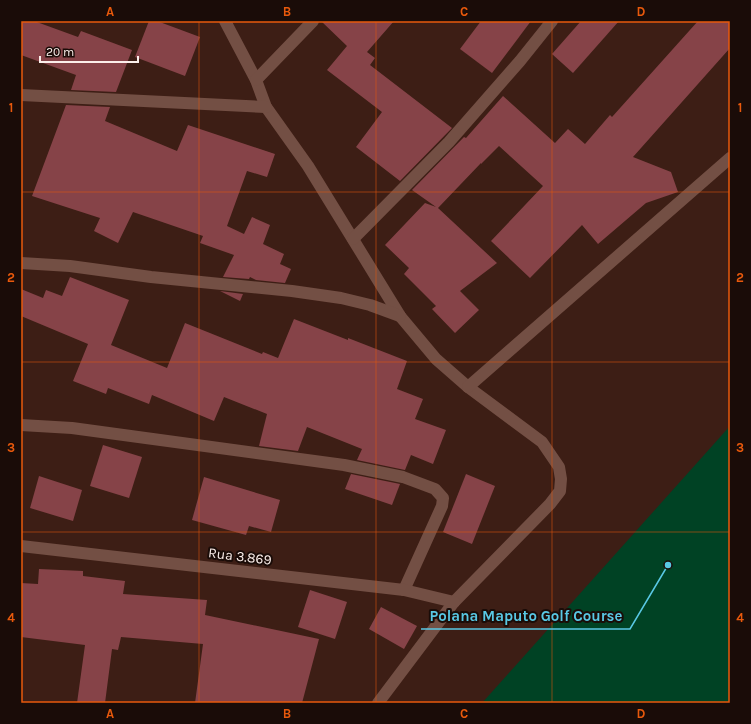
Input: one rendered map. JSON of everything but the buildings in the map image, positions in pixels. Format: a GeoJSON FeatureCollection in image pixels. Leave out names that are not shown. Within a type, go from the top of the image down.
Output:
{"type":"FeatureCollection","features":[{"type":"Feature","properties":{"kind":"street"},"geometry":{"type":"LineString","coordinates":[[225,21],[256,80],[266,107],[308,166],[400,316],[436,359],[468,387],[542,442],[559,467],[562,479],[560,491],[550,504],[454,602],[378,703]]}},
{"type":"Feature","properties":{"kind":"street"},"geometry":{"type":"LineString","coordinates":[[256,80],[313,21]]}},
{"type":"Feature","properties":{"kind":"street"},"geometry":{"type":"LineString","coordinates":[[353,239],[449,142],[520,61],[552,21]]}},
{"type":"Feature","properties":{"kind":"street"},"geometry":{"type":"LineString","coordinates":[[21,95],[266,107]]}},
{"type":"Feature","properties":{"kind":"street"},"geometry":{"type":"LineString","coordinates":[[468,387],[730,158]]}},
{"type":"Feature","properties":{"kind":"street"},"geometry":{"type":"LineString","coordinates":[[21,263],[70,266],[151,277],[292,291],[363,303],[400,316]]}},
{"type":"Feature","properties":{"kind":"street"},"geometry":{"type":"LineString","coordinates":[[21,425],[72,428],[344,465],[403,477],[435,489],[444,498],[442,506],[404,590]]}},
{"type":"Feature","properties":{"kind":"street","name":"Rua 3.869"},"geometry":{"type":"LineString","coordinates":[[21,546],[404,590],[454,602]]}},
{"type":"Feature","properties":{"kind":"green space"},"geometry":{"type":"Polygon","coordinates":[[[730,426],[730,703],[482,703],[730,426]]]}},
{"type":"Feature","properties":{"kind":"place","name":"Polana Maputo Golf Course"},"geometry":{"type":"Point","coordinates":[668,565]}}]}
